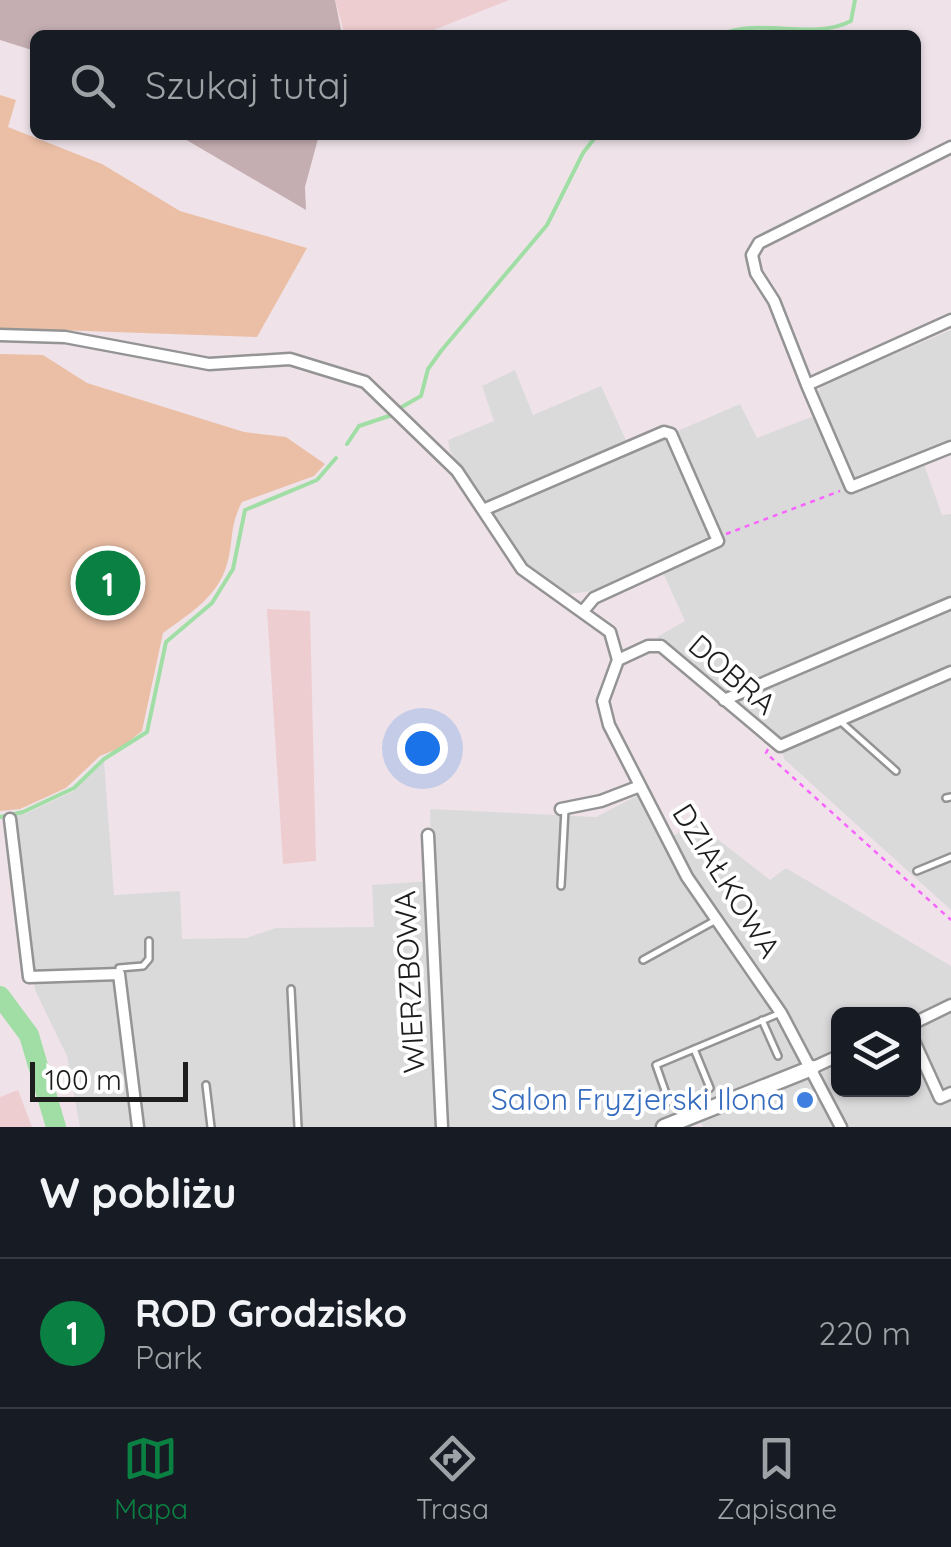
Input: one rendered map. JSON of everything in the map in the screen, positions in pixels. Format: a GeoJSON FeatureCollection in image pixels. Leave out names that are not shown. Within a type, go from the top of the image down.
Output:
{"type":"FeatureCollection","features":[{"type":"Feature","properties":{"kind":"street"},"geometry":{"type":"LineString","coordinates":[[951,148],[759,242],[752,255],[756,273],[774,301],[851,487],[951,447]]}},
{"type":"Feature","properties":{"kind":"street"},"geometry":{"type":"LineString","coordinates":[[807,385],[951,320]]}},
{"type":"Feature","properties":{"kind":"street"},"geometry":{"type":"LineString","coordinates":[[0,334],[65,338],[209,364],[290,358],[355,376],[457,471],[522,569],[610,632],[618,660]]}},
{"type":"Feature","properties":{"kind":"street"},"geometry":{"type":"LineString","coordinates":[[484,510],[669,432],[718,537],[714,546],[594,598],[584,610]]}},
{"type":"Feature","properties":{"kind":"street"},"geometry":{"type":"LineString","coordinates":[[724,700],[951,603]]}},
{"type":"Feature","properties":{"kind":"street","name":"DOBRA"},"geometry":{"type":"LineString","coordinates":[[618,660],[657,644],[771,741],[784,745],[951,672]]}},
{"type":"Feature","properties":{"kind":"street","name":"DZIAŁKOWA"},"geometry":{"type":"LineString","coordinates":[[618,660],[603,710],[687,878],[781,1012],[841,1127]]}},
{"type":"Feature","properties":{"kind":"street"},"geometry":{"type":"LineString","coordinates":[[563,809],[601,802],[640,786]]}},
{"type":"Feature","properties":{"kind":"street"},"geometry":{"type":"LineString","coordinates":[[10,820],[29,977],[119,974],[138,1127]]}},
{"type":"Feature","properties":{"kind":"street","name":"WIERZBOWA"},"geometry":{"type":"LineString","coordinates":[[428,835],[442,1127]]}},
{"type":"Feature","properties":{"kind":"street"},"geometry":{"type":"LineString","coordinates":[[921,1020],[951,1005]]}},
{"type":"Feature","properties":{"kind":"street"},"geometry":{"type":"LineString","coordinates":[[921,1056],[940,1098],[951,1092]]}},
{"type":"Feature","properties":{"kind":"street"},"geometry":{"type":"LineString","coordinates":[[664,1127],[831,1059]]}},
{"type":"Feature","properties":{"kind":"lane"},"geometry":{"type":"LineString","coordinates":[[840,721],[896,771]]}},
{"type":"Feature","properties":{"kind":"lane"},"geometry":{"type":"LineString","coordinates":[[562,886],[563,809]]}},
{"type":"Feature","properties":{"kind":"lane"},"geometry":{"type":"LineString","coordinates":[[917,871],[951,857]]}},
{"type":"Feature","properties":{"kind":"lane"},"geometry":{"type":"LineString","coordinates":[[643,960],[716,920]]}},
{"type":"Feature","properties":{"kind":"lane"},"geometry":{"type":"LineString","coordinates":[[119,974],[119,968],[143,966],[149,959],[149,941]]}},
{"type":"Feature","properties":{"kind":"lane"},"geometry":{"type":"LineString","coordinates":[[291,990],[298,1127]]}},
{"type":"Feature","properties":{"kind":"lane"},"geometry":{"type":"LineString","coordinates":[[669,1102],[656,1065],[781,1012]]}},
{"type":"Feature","properties":{"kind":"lane"},"geometry":{"type":"LineString","coordinates":[[762,1020],[778,1056]]}},
{"type":"Feature","properties":{"kind":"lane"},"geometry":{"type":"LineString","coordinates":[[694,1049],[710,1088]]}},
{"type":"Feature","properties":{"kind":"lane"},"geometry":{"type":"LineString","coordinates":[[206,1085],[211,1127]]}},
{"type":"Feature","properties":{"kind":"path"},"geometry":{"type":"LineString","coordinates":[[718,537],[851,487]]}},
{"type":"Feature","properties":{"kind":"path"},"geometry":{"type":"LineString","coordinates":[[771,741],[766,753],[951,920]]}},
{"type":"Feature","properties":{"kind":"shaded area"},"geometry":{"type":"Polygon","coordinates":[[[0,0],[335,0],[341,30],[30,30],[30,49],[0,40],[0,0]]]}},
{"type":"Feature","properties":{"kind":"shaded area"},"geometry":{"type":"Polygon","coordinates":[[[335,0],[509,0],[434,30],[344,30],[335,0]]]}},
{"type":"Feature","properties":{"kind":"shaded area"},"geometry":{"type":"Polygon","coordinates":[[[0,95],[16,100],[8,127],[30,136],[30,140],[41,140],[102,164],[180,211],[307,248],[257,337],[0,328],[0,95]]]}},
{"type":"Feature","properties":{"kind":"shaded area"},"geometry":{"type":"Polygon","coordinates":[[[187,140],[318,140],[305,187],[306,210],[187,140]]]}},
{"type":"Feature","properties":{"kind":"shaded area"},"geometry":{"type":"Polygon","coordinates":[[[951,330],[951,445],[921,456],[942,515],[951,514],[951,910],[784,759],[779,739],[657,637],[685,621],[658,562],[592,591],[569,594],[522,561],[450,451],[448,440],[494,421],[482,386],[515,370],[533,415],[601,386],[631,451],[740,404],[757,438],[824,412],[817,393],[822,385],[951,330]]]}},
{"type":"Feature","properties":{"kind":"shaded area"},"geometry":{"type":"Polygon","coordinates":[[[0,354],[43,355],[87,383],[244,432],[286,437],[325,464],[314,476],[242,502],[227,564],[217,586],[201,604],[163,633],[142,731],[122,747],[100,756],[66,788],[20,809],[0,811],[0,354]]]}},
{"type":"Feature","properties":{"kind":"shaded area"},"geometry":{"type":"Polygon","coordinates":[[[267,609],[310,611],[316,861],[283,864],[267,609]]]}},
{"type":"Feature","properties":{"kind":"shaded area"},"geometry":{"type":"Polygon","coordinates":[[[104,762],[114,895],[180,891],[182,939],[246,938],[276,928],[374,927],[372,885],[432,881],[430,809],[596,817],[650,789],[674,836],[693,820],[770,880],[786,868],[951,966],[951,1127],[703,1127],[701,1122],[690,1127],[80,1127],[67,1056],[35,990],[13,815],[25,814],[74,791],[104,762]]]}},
{"type":"Feature","properties":{"kind":"shaded area"},"geometry":{"type":"Polygon","coordinates":[[[18,1090],[32,1127],[0,1127],[0,1097],[18,1090]]]}},
{"type":"Feature","properties":{"kind":"waterway"},"geometry":{"type":"LineString","coordinates":[[736,30],[836,27],[851,21],[855,0]]}},
{"type":"Feature","properties":{"kind":"waterway"},"geometry":{"type":"LineString","coordinates":[[400,408],[421,396],[428,369],[441,351],[547,225],[593,140]]}},
{"type":"Feature","properties":{"kind":"waterway"},"geometry":{"type":"LineString","coordinates":[[347,444],[359,426],[392,415]]}},
{"type":"Feature","properties":{"kind":"waterway"},"geometry":{"type":"LineString","coordinates":[[0,817],[23,812],[74,788],[104,759],[147,732],[166,642],[212,603],[233,569],[245,510],[317,480],[336,458]]}},
{"type":"Feature","properties":{"kind":"waterway"},"geometry":{"type":"LineString","coordinates":[[0,996],[29,1035],[56,1127]]}},
{"type":"Feature","properties":{"kind":"place","name":"ROD Grodzisko"},"geometry":{"type":"Point","coordinates":[108,583]}},
{"type":"Feature","properties":{"kind":"place","name":"Salon Fryzjerski Ilona"},"geometry":{"type":"Point","coordinates":[805,1100]}}]}
